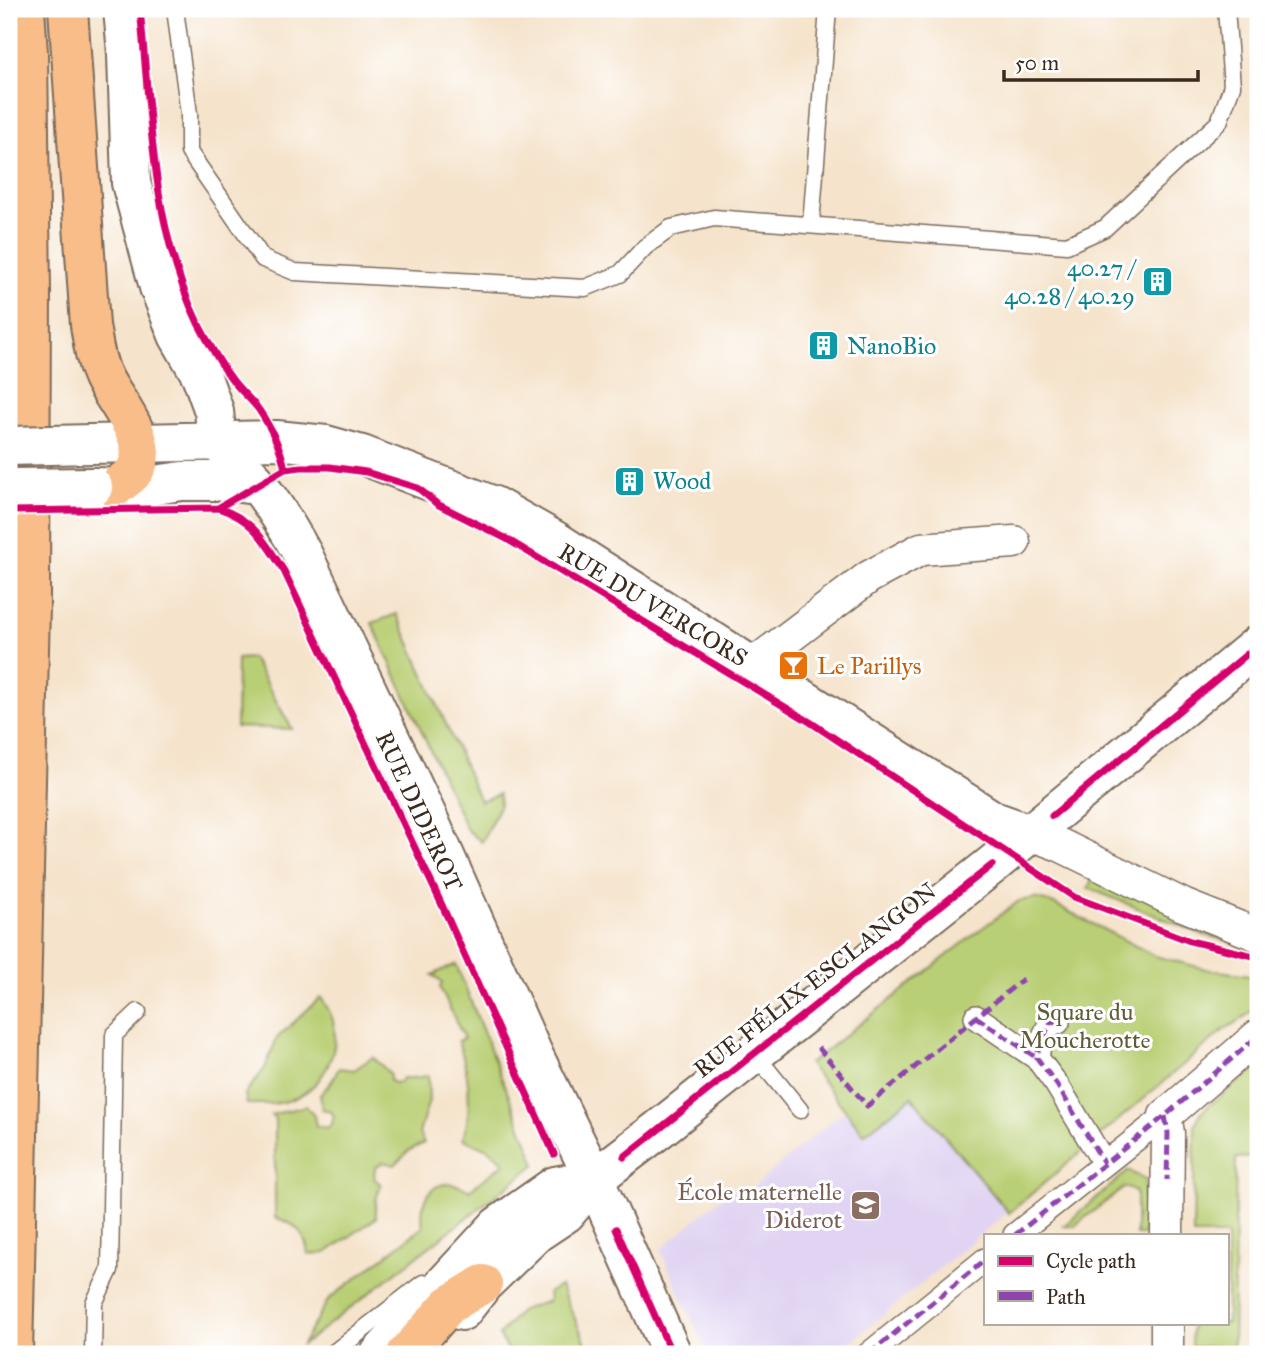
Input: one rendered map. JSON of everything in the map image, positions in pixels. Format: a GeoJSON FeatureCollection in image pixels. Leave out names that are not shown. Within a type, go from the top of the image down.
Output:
{"type":"FeatureCollection","features":[{"type":"Feature","properties":{"kind":"highway"},"geometry":{"type":"LineString","coordinates":[[13,1354],[30,606],[31,290],[25,9]]}},
{"type":"Feature","properties":{"kind":"highway"},"geometry":{"type":"LineString","coordinates":[[68,9],[90,325],[95,359],[110,393],[128,416],[138,442],[139,460],[133,474],[104,487]]}},
{"type":"Feature","properties":{"kind":"highway"},"geometry":{"type":"LineString","coordinates":[[406,1354],[449,1305],[483,1284]]}},
{"type":"Feature","properties":{"kind":"street"},"geometry":{"type":"LineString","coordinates":[[123,9],[131,183],[159,287],[178,335],[201,375],[214,411],[216,442],[182,481]]}},
{"type":"Feature","properties":{"kind":"street","name":"RUE DU VERCORS"},"geometry":{"type":"LineString","coordinates":[[138,442],[276,440],[326,445],[362,455],[494,506],[554,540],[994,821],[1071,850],[1184,905],[1258,935]]}},
{"type":"Feature","properties":{"kind":"street"},"geometry":{"type":"LineString","coordinates":[[9,446],[138,442]]}},
{"type":"Feature","properties":{"kind":"street"},"geometry":{"type":"LineString","coordinates":[[216,442],[233,455],[280,513],[309,567],[428,818],[534,1056],[594,1179],[673,1354]]}},
{"type":"Feature","properties":{"kind":"street"},"geometry":{"type":"LineString","coordinates":[[9,488],[134,488],[182,481],[223,481],[262,490]]}},
{"type":"Feature","properties":{"kind":"street"},"geometry":{"type":"LineString","coordinates":[[751,666],[869,578],[921,549],[1014,542]]}},
{"type":"Feature","properties":{"kind":"street","name":"RUE FÉLIX ESCLANGON"},"geometry":{"type":"LineString","coordinates":[[428,1354],[483,1284],[537,1233],[566,1213],[594,1179],[1030,834],[1258,645]]}},
{"type":"Feature","properties":{"kind":"street"},"geometry":{"type":"LineString","coordinates":[[976,1017],[1037,1058],[1057,1085],[1104,1163]]}},
{"type":"Feature","properties":{"kind":"street"},"geometry":{"type":"LineString","coordinates":[[1037,1058],[1044,1032],[1051,1022],[1058,1022]]}},
{"type":"Feature","properties":{"kind":"street"},"geometry":{"type":"LineString","coordinates":[[1016,1234],[1165,1116],[1258,1036]]}},
{"type":"Feature","properties":{"kind":"street"},"geometry":{"type":"LineString","coordinates":[[1165,1116],[1168,1133],[1167,1234]]}},
{"type":"Feature","properties":{"kind":"street","name":"RUE FÉLIX ESCLANGON"},"geometry":{"type":"LineString","coordinates":[[380,1354],[495,1229],[555,1186],[594,1179]]}},
{"type":"Feature","properties":{"kind":"street"},"geometry":{"type":"LineString","coordinates":[[869,1354],[984,1261]]}},
{"type":"Feature","properties":{"kind":"street"},"geometry":{"type":"LineString","coordinates":[[1167,1324],[1167,1354]]}},
{"type":"Feature","properties":{"kind":"lane"},"geometry":{"type":"LineString","coordinates":[[175,9],[189,114],[188,152],[262,259],[295,272],[584,288],[620,274],[645,247],[671,228],[714,218],[1067,245],[1105,228],[1219,122],[1232,86],[1226,9]]}},
{"type":"Feature","properties":{"kind":"lane"},"geometry":{"type":"LineString","coordinates":[[811,226],[828,9]]}},
{"type":"Feature","properties":{"kind":"lane"},"geometry":{"type":"LineString","coordinates":[[93,1354],[94,1303],[110,1270],[114,1035],[138,1012]]}},
{"type":"Feature","properties":{"kind":"lane"},"geometry":{"type":"LineString","coordinates":[[754,1053],[800,1110]]}},
{"type":"Feature","properties":{"kind":"lane"},"geometry":{"type":"LineString","coordinates":[[332,1354],[495,1229]]}},
{"type":"Feature","properties":{"kind":"shaded area","name":"École maternelle Diderot"},"geometry":{"type":"Polygon","coordinates":[[[912,1097],[1074,1157],[836,1354],[708,1354],[660,1250],[732,1188],[740,1198],[845,1110],[865,1134],[912,1097]]]}},
{"type":"Feature","properties":{"kind":"green space"},"geometry":{"type":"Polygon","coordinates":[[[397,614],[480,801],[499,794],[500,804],[482,842],[467,830],[372,623],[397,614]]]}},
{"type":"Feature","properties":{"kind":"green space"},"geometry":{"type":"Polygon","coordinates":[[[252,658],[292,729],[236,727],[237,659],[252,658]]]}},
{"type":"Feature","properties":{"kind":"green space"},"geometry":{"type":"Polygon","coordinates":[[[1096,871],[1241,943],[1204,935],[1088,888],[1096,871]]]}},
{"type":"Feature","properties":{"kind":"green space","name":"Square du Moucherotte"},"geometry":{"type":"Polygon","coordinates":[[[1036,898],[1054,904],[1155,956],[1210,970],[1258,976],[1258,1006],[1225,1029],[1009,1213],[912,1097],[864,1134],[809,1064],[1019,901],[1036,898]]]}},
{"type":"Feature","properties":{"kind":"green space"},"geometry":{"type":"Polygon","coordinates":[[[456,964],[536,1164],[301,1346],[329,1299],[423,1227],[424,1205],[432,1190],[448,1184],[469,1190],[505,1163],[488,1149],[463,1139],[469,1090],[458,1041],[464,1038],[440,988],[442,982],[432,975],[456,964]]]}},
{"type":"Feature","properties":{"kind":"green space"},"geometry":{"type":"Polygon","coordinates":[[[321,997],[332,1018],[335,1033],[331,1058],[326,1069],[311,1088],[290,1100],[247,1104],[245,1094],[265,1068],[277,1038],[321,997]]]}},
{"type":"Feature","properties":{"kind":"green space"},"geometry":{"type":"Polygon","coordinates":[[[373,1057],[390,1074],[390,1081],[394,1083],[400,1082],[402,1078],[428,1075],[429,1100],[419,1134],[424,1143],[408,1151],[395,1165],[383,1162],[375,1168],[374,1178],[381,1185],[376,1199],[376,1218],[326,1253],[308,1254],[305,1241],[298,1230],[275,1218],[275,1119],[271,1115],[306,1106],[314,1116],[316,1126],[327,1128],[332,1124],[334,1116],[330,1111],[322,1109],[320,1095],[339,1068],[354,1070],[373,1057]]]}},
{"type":"Feature","properties":{"kind":"green space"},"geometry":{"type":"Polygon","coordinates":[[[1258,1066],[1258,1157],[1236,1158],[1233,1346],[1191,1347],[1192,1324],[1228,1324],[1228,1234],[1193,1234],[1195,1125],[1201,1112],[1258,1066]]]}},
{"type":"Feature","properties":{"kind":"green space"},"geometry":{"type":"Polygon","coordinates":[[[1128,1171],[1145,1179],[1144,1234],[1136,1234],[1136,1192],[1125,1187],[1074,1226],[1064,1226],[1128,1171]]]}},
{"type":"Feature","properties":{"kind":"green space"},"geometry":{"type":"Polygon","coordinates":[[[560,1286],[591,1354],[510,1354],[499,1335],[521,1310],[549,1301],[548,1293],[560,1286]]]}},
{"type":"Feature","properties":{"kind":"marked path"},"geometry":{"type":"LineString","coordinates":[[818,1047],[867,1106],[1023,979]]}},
{"type":"Feature","properties":{"kind":"marked path"},"geometry":{"type":"LineString","coordinates":[[976,1017],[1037,1058]]}},
{"type":"Feature","properties":{"kind":"marked path"},"geometry":{"type":"LineString","coordinates":[[1058,1022],[1051,1022],[1039,1046],[1037,1058],[1057,1085],[1104,1163]]}},
{"type":"Feature","properties":{"kind":"marked path"},"geometry":{"type":"LineString","coordinates":[[1016,1234],[1165,1116],[1258,1036]]}},
{"type":"Feature","properties":{"kind":"marked path"},"geometry":{"type":"LineString","coordinates":[[1165,1116],[1168,1133],[1167,1180]]}},
{"type":"Feature","properties":{"kind":"marked path"},"geometry":{"type":"LineString","coordinates":[[869,1354],[984,1261]]}},
{"type":"Feature","properties":{"kind":"cycle path"},"geometry":{"type":"LineString","coordinates":[[140,9],[151,129],[162,209],[182,286],[217,358],[268,424],[285,469]]}},
{"type":"Feature","properties":{"kind":"cycle path"},"geometry":{"type":"LineString","coordinates":[[9,511],[218,508],[285,469],[301,467],[330,467],[366,472],[418,488],[437,504],[505,538],[810,722],[1074,897],[1190,941],[1258,957]]}},
{"type":"Feature","properties":{"kind":"cycle path","name":"RUE DIDEROT"},"geometry":{"type":"LineString","coordinates":[[218,508],[250,525],[284,571],[441,903],[554,1154]]}},
{"type":"Feature","properties":{"kind":"cycle path"},"geometry":{"type":"LineString","coordinates":[[1052,816],[1258,645]]}},
{"type":"Feature","properties":{"kind":"cycle path"},"geometry":{"type":"LineString","coordinates":[[624,1157],[992,865]]}},
{"type":"Feature","properties":{"kind":"cycle path"},"geometry":{"type":"LineString","coordinates":[[616,1229],[672,1354]]}},
{"type":"Feature","properties":{"kind":"place","name":"40.27 / 40.28 / 40.29"},"geometry":{"type":"Point","coordinates":[1158,282]}},
{"type":"Feature","properties":{"kind":"place","name":"NanoBio"},"geometry":{"type":"Point","coordinates":[824,346]}},
{"type":"Feature","properties":{"kind":"place","name":"Wood"},"geometry":{"type":"Point","coordinates":[630,481]}},
{"type":"Feature","properties":{"kind":"place","name":"Le Parillys"},"geometry":{"type":"Point","coordinates":[794,666]}},
{"type":"Feature","properties":{"kind":"place","name":"École maternelle Diderot"},"geometry":{"type":"Point","coordinates":[865,1206]}}]}
